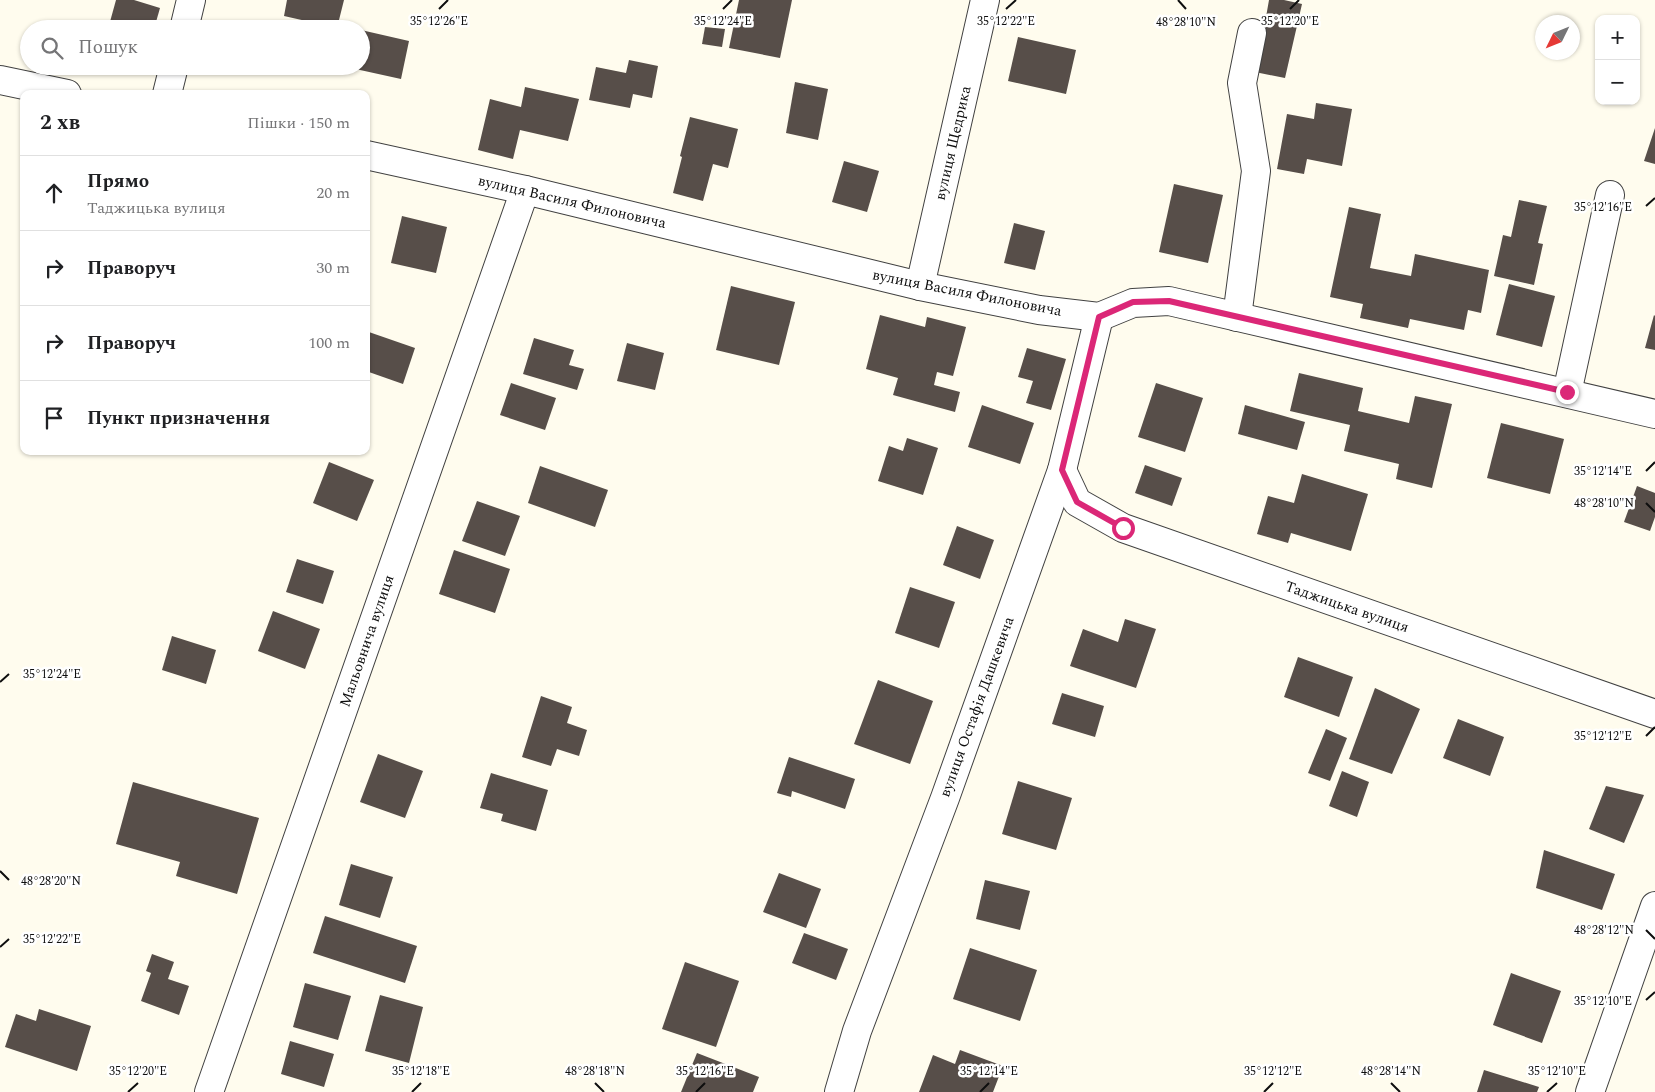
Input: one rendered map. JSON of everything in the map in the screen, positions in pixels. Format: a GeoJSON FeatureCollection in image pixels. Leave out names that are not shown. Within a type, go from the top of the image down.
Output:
{"type":"FeatureCollection","features":[{"type":"Feature","properties":{"kind":"street"},"geometry":{"type":"LineString","coordinates":[[186,20],[191,0]]}},
{"type":"Feature","properties":{"kind":"street","name":"вулиця Щедрика"},"geometry":{"type":"LineString","coordinates":[[920,286],[986,0]]}},
{"type":"Feature","properties":{"kind":"street"},"geometry":{"type":"LineString","coordinates":[[1237,317],[1256,171],[1242,83],[1252,33]]}},
{"type":"Feature","properties":{"kind":"street"},"geometry":{"type":"LineString","coordinates":[[168,90],[172,75]]}},
{"type":"Feature","properties":{"kind":"street"},"geometry":{"type":"LineString","coordinates":[[0,80],[48,90]]}},
{"type":"Feature","properties":{"kind":"street","name":"вулиця Василя Филоновича"},"geometry":{"type":"LineString","coordinates":[[370,156],[525,190],[920,286],[1039,310],[1099,317]]}},
{"type":"Feature","properties":{"kind":"street","name":"Мальовнича вулиця"},"geometry":{"type":"LineString","coordinates":[[209,1092],[525,190]]}},
{"type":"Feature","properties":{"kind":"street"},"geometry":{"type":"LineString","coordinates":[[1567,392],[1610,195]]}},
{"type":"Feature","properties":{"kind":"street"},"geometry":{"type":"LineString","coordinates":[[1099,317],[1133,302],[1169,301],[1655,414]]}},
{"type":"Feature","properties":{"kind":"street","name":"вулиця Остафія Дашкевича"},"geometry":{"type":"LineString","coordinates":[[839,1092],[857,1032],[945,798],[1062,470],[1099,317]]}},
{"type":"Feature","properties":{"kind":"street","name":"Таджицька вулиця"},"geometry":{"type":"LineString","coordinates":[[1062,470],[1077,502],[1123,528],[1655,714]]}},
{"type":"Feature","properties":{"kind":"street"},"geometry":{"type":"LineString","coordinates":[[1590,1092],[1655,906]]}},
{"type":"Feature","properties":{"kind":"building"},"geometry":{"type":"Polygon","coordinates":[[[116,0],[134,0],[160,8],[157,20],[110,20],[116,0]]]}},
{"type":"Feature","properties":{"kind":"building"},"geometry":{"type":"Polygon","coordinates":[[[287,0],[344,0],[339,20],[302,20],[284,16],[287,0]]]}},
{"type":"Feature","properties":{"kind":"building"},"geometry":{"type":"Polygon","coordinates":[[[739,0],[792,0],[780,58],[729,48],[739,0]]]}},
{"type":"Feature","properties":{"kind":"building"},"geometry":{"type":"Polygon","coordinates":[[[1269,0],[1284,0],[1302,4],[1285,78],[1250,71],[1262,16],[1266,17],[1269,0]]]}},
{"type":"Feature","properties":{"kind":"building"},"geometry":{"type":"Polygon","coordinates":[[[705,27],[725,29],[722,47],[702,44],[705,27]]]}},
{"type":"Feature","properties":{"kind":"building"},"geometry":{"type":"Polygon","coordinates":[[[370,32],[409,41],[401,79],[370,72],[370,32]]]}},
{"type":"Feature","properties":{"kind":"building"},"geometry":{"type":"Polygon","coordinates":[[[1018,37],[1076,50],[1066,94],[1008,81],[1018,37]]]}},
{"type":"Feature","properties":{"kind":"building"},"geometry":{"type":"Polygon","coordinates":[[[629,60],[658,66],[652,98],[633,94],[630,108],[589,100],[596,67],[626,73],[629,60]]]}},
{"type":"Feature","properties":{"kind":"building"},"geometry":{"type":"Polygon","coordinates":[[[795,82],[828,89],[818,140],[786,133],[795,82]]]}},
{"type":"Feature","properties":{"kind":"building"},"geometry":{"type":"Polygon","coordinates":[[[525,87],[579,99],[568,141],[520,130],[513,159],[478,150],[490,99],[521,107],[525,87]]]}},
{"type":"Feature","properties":{"kind":"building"},"geometry":{"type":"Polygon","coordinates":[[[1316,103],[1352,109],[1342,166],[1307,159],[1304,174],[1277,169],[1287,114],[1314,119],[1316,103]]]}},
{"type":"Feature","properties":{"kind":"building"},"geometry":{"type":"Polygon","coordinates":[[[690,117],[738,129],[728,168],[713,164],[703,201],[673,193],[690,117]]]}},
{"type":"Feature","properties":{"kind":"building"},"geometry":{"type":"Polygon","coordinates":[[[1655,128],[1655,164],[1644,161],[1655,128]]]}},
{"type":"Feature","properties":{"kind":"building"},"geometry":{"type":"Polygon","coordinates":[[[844,161],[879,171],[867,212],[832,202],[844,161]]]}},
{"type":"Feature","properties":{"kind":"building"},"geometry":{"type":"Polygon","coordinates":[[[1174,184],[1223,195],[1208,263],[1159,252],[1174,184]]]}},
{"type":"Feature","properties":{"kind":"building"},"geometry":{"type":"Polygon","coordinates":[[[1519,200],[1547,206],[1538,243],[1543,244],[1534,285],[1494,276],[1503,235],[1511,237],[1519,200]]]}},
{"type":"Feature","properties":{"kind":"building"},"geometry":{"type":"Polygon","coordinates":[[[1349,207],[1381,214],[1370,268],[1411,276],[1415,254],[1489,270],[1481,313],[1468,310],[1464,330],[1410,319],[1408,328],[1360,318],[1363,304],[1330,297],[1349,207]]]}},
{"type":"Feature","properties":{"kind":"building"},"geometry":{"type":"Polygon","coordinates":[[[402,216],[447,227],[436,273],[391,263],[402,216]]]}},
{"type":"Feature","properties":{"kind":"building"},"geometry":{"type":"Polygon","coordinates":[[[1014,223],[1045,231],[1035,270],[1004,263],[1014,223]]]}},
{"type":"Feature","properties":{"kind":"building"},"geometry":{"type":"Polygon","coordinates":[[[1509,284],[1555,296],[1542,347],[1496,335],[1509,284]]]}},
{"type":"Feature","properties":{"kind":"building"},"geometry":{"type":"Polygon","coordinates":[[[731,286],[795,302],[779,365],[716,350],[731,286]]]}},
{"type":"Feature","properties":{"kind":"building"},"geometry":{"type":"Polygon","coordinates":[[[880,315],[925,327],[927,317],[966,327],[953,376],[937,372],[934,385],[960,392],[955,412],[893,395],[898,378],[866,369],[880,315]]]}},
{"type":"Feature","properties":{"kind":"building"},"geometry":{"type":"Polygon","coordinates":[[[1655,316],[1655,350],[1645,348],[1655,316]]]}},
{"type":"Feature","properties":{"kind":"building"},"geometry":{"type":"Polygon","coordinates":[[[370,332],[415,348],[403,384],[370,372],[370,332]]]}},
{"type":"Feature","properties":{"kind":"building"},"geometry":{"type":"Polygon","coordinates":[[[534,338],[574,350],[569,365],[584,369],[577,390],[523,374],[534,338]]]}},
{"type":"Feature","properties":{"kind":"building"},"geometry":{"type":"Polygon","coordinates":[[[627,343],[664,353],[655,390],[617,381],[627,343]]]}},
{"type":"Feature","properties":{"kind":"building"},"geometry":{"type":"Polygon","coordinates":[[[1027,348],[1066,359],[1051,410],[1026,403],[1033,381],[1018,377],[1027,348]]]}},
{"type":"Feature","properties":{"kind":"building"},"geometry":{"type":"Polygon","coordinates":[[[1299,373],[1363,388],[1358,411],[1409,423],[1415,396],[1452,404],[1432,488],[1396,479],[1399,464],[1344,451],[1350,425],[1290,411],[1299,373]]]}},
{"type":"Feature","properties":{"kind":"building"},"geometry":{"type":"Polygon","coordinates":[[[511,383],[556,398],[545,430],[500,415],[511,383]]]}},
{"type":"Feature","properties":{"kind":"building"},"geometry":{"type":"Polygon","coordinates":[[[1156,383],[1203,398],[1185,452],[1138,437],[1156,383]]]}},
{"type":"Feature","properties":{"kind":"building"},"geometry":{"type":"Polygon","coordinates":[[[982,405],[1034,423],[1020,464],[968,447],[982,405]]]}},
{"type":"Feature","properties":{"kind":"building"},"geometry":{"type":"Polygon","coordinates":[[[1245,405],[1305,422],[1297,450],[1238,434],[1245,405]]]}},
{"type":"Feature","properties":{"kind":"building"},"geometry":{"type":"Polygon","coordinates":[[[1501,423],[1564,439],[1550,494],[1487,478],[1501,423]]]}},
{"type":"Feature","properties":{"kind":"building"},"geometry":{"type":"Polygon","coordinates":[[[907,438],[938,448],[923,495],[878,481],[889,446],[903,451],[907,438]]]}},
{"type":"Feature","properties":{"kind":"building"},"geometry":{"type":"Polygon","coordinates":[[[329,462],[374,480],[357,521],[313,503],[329,462]]]}},
{"type":"Feature","properties":{"kind":"building"},"geometry":{"type":"Polygon","coordinates":[[[1145,465],[1182,478],[1172,506],[1135,493],[1145,465]]]}},
{"type":"Feature","properties":{"kind":"building"},"geometry":{"type":"Polygon","coordinates":[[[540,466],[608,490],[595,527],[528,503],[540,466]]]}},
{"type":"Feature","properties":{"kind":"building"},"geometry":{"type":"Polygon","coordinates":[[[1302,474],[1368,494],[1351,551],[1291,533],[1288,543],[1257,534],[1268,496],[1294,503],[1302,474]]]}},
{"type":"Feature","properties":{"kind":"building"},"geometry":{"type":"Polygon","coordinates":[[[1637,486],[1655,493],[1655,517],[1650,531],[1624,522],[1637,486]]]}},
{"type":"Feature","properties":{"kind":"building"},"geometry":{"type":"Polygon","coordinates":[[[477,501],[520,516],[505,556],[462,541],[477,501]]]}},
{"type":"Feature","properties":{"kind":"building"},"geometry":{"type":"Polygon","coordinates":[[[957,526],[994,540],[980,579],[943,565],[957,526]]]}},
{"type":"Feature","properties":{"kind":"building"},"geometry":{"type":"Polygon","coordinates":[[[454,550],[510,569],[495,613],[439,594],[454,550]]]}},
{"type":"Feature","properties":{"kind":"building"},"geometry":{"type":"Polygon","coordinates":[[[297,559],[334,571],[323,604],[286,592],[297,559]]]}},
{"type":"Feature","properties":{"kind":"building"},"geometry":{"type":"Polygon","coordinates":[[[910,587],[955,602],[939,648],[895,633],[910,587]]]}},
{"type":"Feature","properties":{"kind":"building"},"geometry":{"type":"Polygon","coordinates":[[[273,611],[320,629],[305,669],[258,651],[273,611]]]}},
{"type":"Feature","properties":{"kind":"building"},"geometry":{"type":"Polygon","coordinates":[[[1125,619],[1156,629],[1136,688],[1070,666],[1083,629],[1118,642],[1125,619]]]}},
{"type":"Feature","properties":{"kind":"building"},"geometry":{"type":"Polygon","coordinates":[[[172,636],[216,650],[206,684],[162,670],[172,636]]]}},
{"type":"Feature","properties":{"kind":"building"},"geometry":{"type":"Polygon","coordinates":[[[1298,657],[1353,677],[1339,717],[1284,697],[1298,657]]]}},
{"type":"Feature","properties":{"kind":"building"},"geometry":{"type":"Polygon","coordinates":[[[878,680],[933,701],[910,764],[854,744],[878,680]]]}},
{"type":"Feature","properties":{"kind":"building"},"geometry":{"type":"Polygon","coordinates":[[[1375,688],[1420,709],[1392,774],[1349,759],[1375,688]]]}},
{"type":"Feature","properties":{"kind":"building"},"geometry":{"type":"Polygon","coordinates":[[[1062,693],[1104,706],[1095,737],[1052,724],[1062,693]]]}},
{"type":"Feature","properties":{"kind":"building"},"geometry":{"type":"Polygon","coordinates":[[[541,696],[572,707],[567,723],[587,730],[579,756],[557,749],[551,766],[522,757],[541,696]]]}},
{"type":"Feature","properties":{"kind":"building"},"geometry":{"type":"Polygon","coordinates":[[[1458,719],[1504,737],[1490,776],[1443,758],[1458,719]]]}},
{"type":"Feature","properties":{"kind":"building"},"geometry":{"type":"Polygon","coordinates":[[[1326,729],[1347,738],[1330,781],[1308,773],[1326,729]]]}},
{"type":"Feature","properties":{"kind":"building"},"geometry":{"type":"Polygon","coordinates":[[[378,754],[423,771],[405,818],[360,802],[378,754]]]}},
{"type":"Feature","properties":{"kind":"building"},"geometry":{"type":"Polygon","coordinates":[[[789,757],[855,779],[845,809],[792,791],[791,797],[777,793],[789,757]]]}},
{"type":"Feature","properties":{"kind":"building"},"geometry":{"type":"Polygon","coordinates":[[[1342,771],[1369,782],[1357,817],[1329,806],[1342,771]]]}},
{"type":"Feature","properties":{"kind":"building"},"geometry":{"type":"Polygon","coordinates":[[[491,773],[548,790],[536,831],[501,821],[503,814],[480,808],[491,773]]]}},
{"type":"Feature","properties":{"kind":"building"},"geometry":{"type":"Polygon","coordinates":[[[1018,781],[1072,798],[1056,850],[1002,834],[1018,781]]]}},
{"type":"Feature","properties":{"kind":"building"},"geometry":{"type":"Polygon","coordinates":[[[133,782],[259,818],[237,894],[176,876],[180,862],[116,844],[133,782]]]}},
{"type":"Feature","properties":{"kind":"building"},"geometry":{"type":"Polygon","coordinates":[[[1606,786],[1644,795],[1624,843],[1589,829],[1606,786]]]}},
{"type":"Feature","properties":{"kind":"building"},"geometry":{"type":"Polygon","coordinates":[[[1544,850],[1615,874],[1602,910],[1536,888],[1544,850]]]}},
{"type":"Feature","properties":{"kind":"building"},"geometry":{"type":"Polygon","coordinates":[[[351,864],[393,877],[380,918],[339,905],[351,864]]]}},
{"type":"Feature","properties":{"kind":"building"},"geometry":{"type":"Polygon","coordinates":[[[779,873],[821,889],[806,928],[763,912],[779,873]]]}},
{"type":"Feature","properties":{"kind":"building"},"geometry":{"type":"Polygon","coordinates":[[[985,880],[1030,891],[1020,930],[976,919],[985,880]]]}},
{"type":"Feature","properties":{"kind":"building"},"geometry":{"type":"Polygon","coordinates":[[[325,916],[417,946],[405,983],[313,953],[325,916]]]}},
{"type":"Feature","properties":{"kind":"building"},"geometry":{"type":"Polygon","coordinates":[[[804,933],[848,949],[836,980],[792,963],[804,933]]]}},
{"type":"Feature","properties":{"kind":"building"},"geometry":{"type":"Polygon","coordinates":[[[970,948],[1037,970],[1020,1021],[953,999],[970,948]]]}},
{"type":"Feature","properties":{"kind":"building"},"geometry":{"type":"Polygon","coordinates":[[[152,954],[174,962],[168,979],[189,986],[179,1015],[141,1001],[151,973],[146,971],[152,954]]]}},
{"type":"Feature","properties":{"kind":"building"},"geometry":{"type":"Polygon","coordinates":[[[685,962],[739,981],[716,1047],[662,1029],[685,962]]]}},
{"type":"Feature","properties":{"kind":"building"},"geometry":{"type":"Polygon","coordinates":[[[1511,973],[1561,991],[1542,1043],[1493,1025],[1511,973]]]}},
{"type":"Feature","properties":{"kind":"building"},"geometry":{"type":"Polygon","coordinates":[[[305,983],[351,996],[338,1040],[293,1027],[305,983]]]}},
{"type":"Feature","properties":{"kind":"building"},"geometry":{"type":"Polygon","coordinates":[[[380,995],[423,1007],[409,1063],[365,1051],[380,995]]]}},
{"type":"Feature","properties":{"kind":"building"},"geometry":{"type":"Polygon","coordinates":[[[39,1009],[91,1026],[77,1071],[5,1047],[16,1014],[36,1021],[39,1009]]]}},
{"type":"Feature","properties":{"kind":"building"},"geometry":{"type":"Polygon","coordinates":[[[290,1041],[334,1054],[324,1087],[281,1074],[290,1041]]]}},
{"type":"Feature","properties":{"kind":"building"},"geometry":{"type":"Polygon","coordinates":[[[960,1050],[1003,1066],[993,1092],[919,1092],[933,1055],[955,1064],[960,1050]]]}},
{"type":"Feature","properties":{"kind":"building"},"geometry":{"type":"Polygon","coordinates":[[[697,1053],[759,1077],[753,1092],[681,1092],[697,1053]]]}},
{"type":"Feature","properties":{"kind":"building"},"geometry":{"type":"Polygon","coordinates":[[[1484,1070],[1539,1087],[1537,1092],[1477,1092],[1484,1070]]]}},
{"type":"Feature","properties":{"kind":"route"},"geometry":{"type":"LineString","coordinates":[[1123,528],[1077,502],[1062,470],[1099,317],[1133,302],[1169,301],[1567,392]]}}]}
